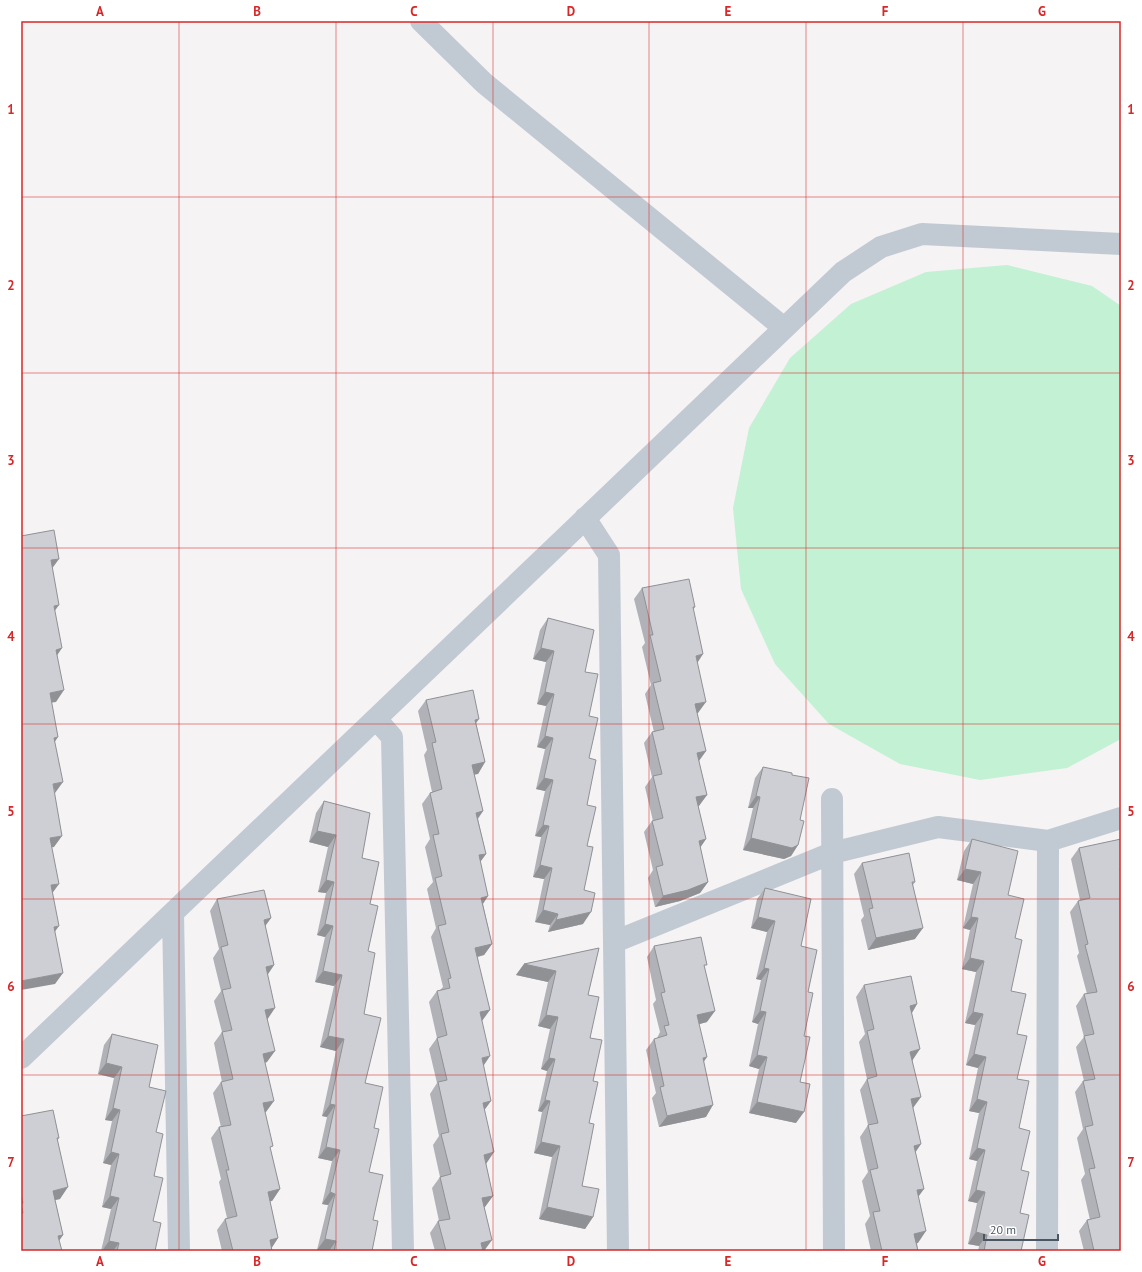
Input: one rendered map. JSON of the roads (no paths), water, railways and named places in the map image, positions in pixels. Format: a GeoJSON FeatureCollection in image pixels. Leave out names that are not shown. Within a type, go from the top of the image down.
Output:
{"type":"FeatureCollection","features":[{"type":"Feature","properties":{"kind":"street"},"geometry":{"type":"LineString","coordinates":[[421,21],[484,83],[784,328]]}},
{"type":"Feature","properties":{"kind":"street"},"geometry":{"type":"LineString","coordinates":[[21,1058],[843,272],[881,246],[922,234],[1121,244]]}},
{"type":"Feature","properties":{"kind":"street"},"geometry":{"type":"LineString","coordinates":[[585,518],[609,555],[618,1251]]}},
{"type":"Feature","properties":{"kind":"street"},"geometry":{"type":"LineString","coordinates":[[376,718],[392,738],[403,1251]]}},
{"type":"Feature","properties":{"kind":"street"},"geometry":{"type":"LineString","coordinates":[[832,799],[834,1251]]}},
{"type":"Feature","properties":{"kind":"street"},"geometry":{"type":"LineString","coordinates":[[614,942],[832,854],[938,827],[1048,841],[1121,818]]}},
{"type":"Feature","properties":{"kind":"street"},"geometry":{"type":"LineString","coordinates":[[1047,1251],[1048,841]]}},
{"type":"Feature","properties":{"kind":"street"},"geometry":{"type":"LineString","coordinates":[[173,913],[179,1251]]}}]}
